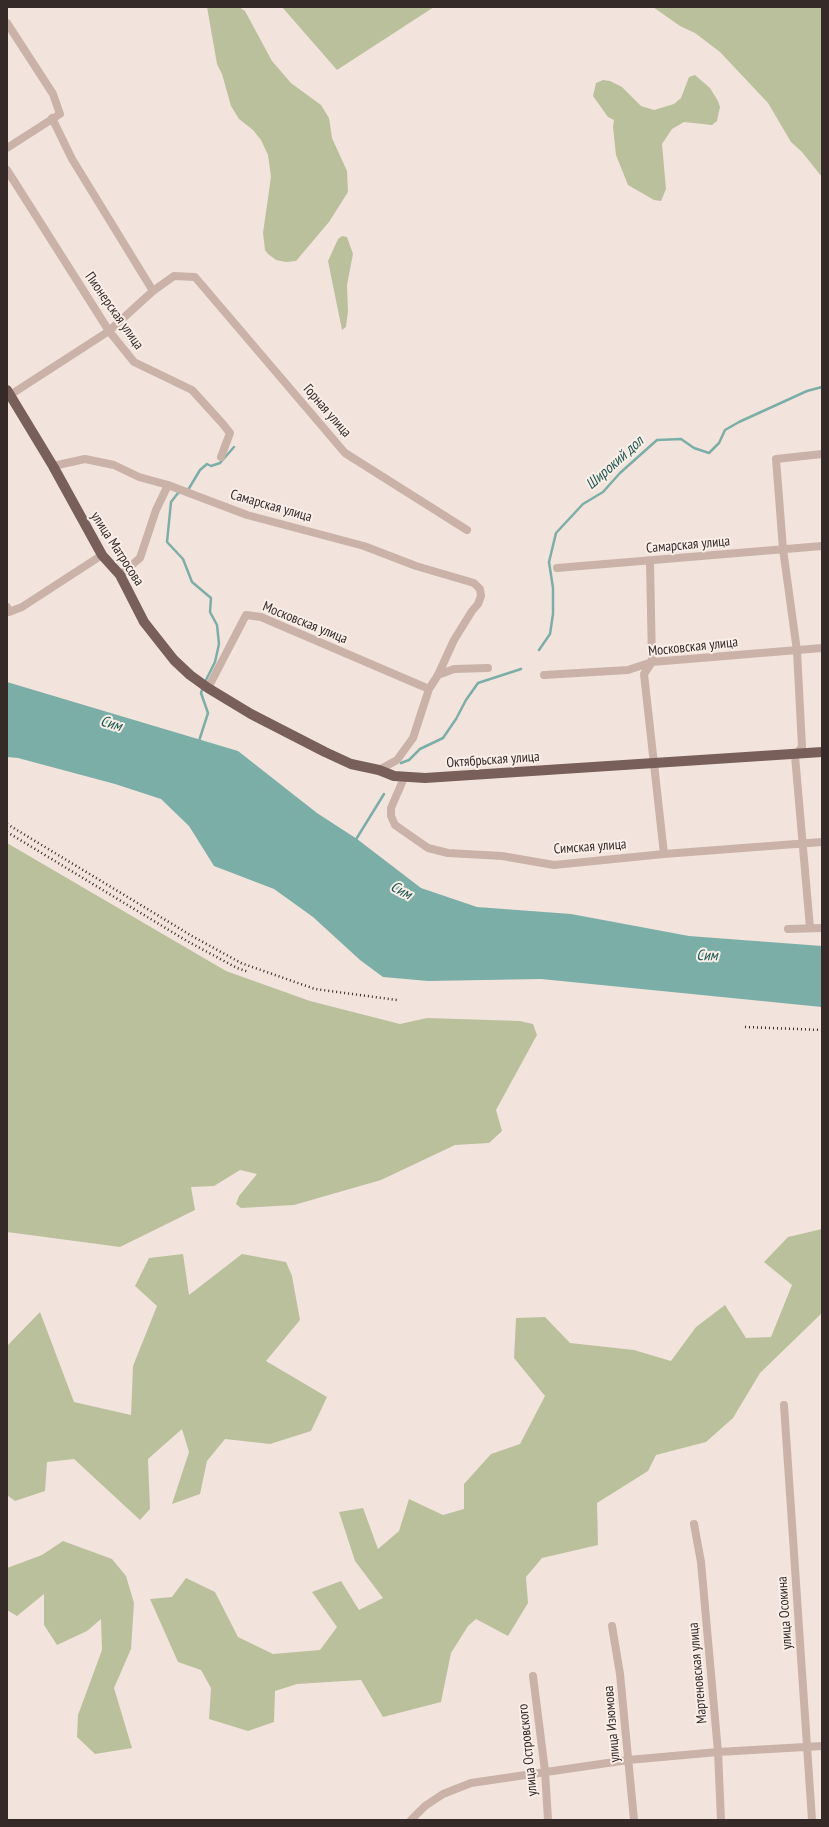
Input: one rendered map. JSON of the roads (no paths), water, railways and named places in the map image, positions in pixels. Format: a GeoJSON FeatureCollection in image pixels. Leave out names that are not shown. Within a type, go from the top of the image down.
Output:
{"type":"FeatureCollection","features":[{"type":"Feature","properties":{"kind":"main road","name":"улица Матросова"},"geometry":{"type":"LineString","coordinates":[[8,394],[52,466],[102,555],[120,575],[144,622],[174,660],[190,675]]}},
{"type":"Feature","properties":{"kind":"main road","name":"Октябрьская улица"},"geometry":{"type":"LineString","coordinates":[[190,675],[208,688],[251,714],[325,752],[352,764],[379,770],[404,778],[454,777],[822,752]]}},
{"type":"Feature","properties":{"kind":"street"},"geometry":{"type":"LineString","coordinates":[[7,22],[53,94],[60,114],[7,148]]}},
{"type":"Feature","properties":{"kind":"street"},"geometry":{"type":"LineString","coordinates":[[8,394],[109,331],[153,292],[72,159],[52,118]]}},
{"type":"Feature","properties":{"kind":"street","name":"Пионерская улица"},"geometry":{"type":"LineString","coordinates":[[7,170],[109,331],[134,362],[192,390],[222,422],[230,433],[221,457]]}},
{"type":"Feature","properties":{"kind":"street","name":"Горная улица"},"geometry":{"type":"LineString","coordinates":[[153,292],[174,276],[195,277],[345,452],[467,530]]}},
{"type":"Feature","properties":{"kind":"street"},"geometry":{"type":"LineString","coordinates":[[810,928],[795,756],[802,747],[797,651],[783,549],[776,459],[822,454]]}},
{"type":"Feature","properties":{"kind":"street","name":"Самарская улица"},"geometry":{"type":"LineString","coordinates":[[52,466],[85,458],[114,465],[140,477],[168,485],[247,515],[364,546],[416,566],[474,583],[480,589],[481,596],[478,604],[454,640],[438,675]]}},
{"type":"Feature","properties":{"kind":"street"},"geometry":{"type":"LineString","coordinates":[[120,575],[140,558],[156,510],[168,485]]}},
{"type":"Feature","properties":{"kind":"street","name":"Самарская улица"},"geometry":{"type":"LineString","coordinates":[[557,568],[650,562],[822,546]]}},
{"type":"Feature","properties":{"kind":"street"},"geometry":{"type":"LineString","coordinates":[[7,608],[9,612],[22,607],[102,555]]}},
{"type":"Feature","properties":{"kind":"street"},"geometry":{"type":"LineString","coordinates":[[650,562],[652,662],[644,674],[664,854]]}},
{"type":"Feature","properties":{"kind":"street","name":"Московская улица"},"geometry":{"type":"LineString","coordinates":[[208,688],[246,615],[261,617],[429,689]]}},
{"type":"Feature","properties":{"kind":"street","name":"Московская улица"},"geometry":{"type":"LineString","coordinates":[[544,674],[628,670],[652,662],[822,648]]}},
{"type":"Feature","properties":{"kind":"street"},"geometry":{"type":"LineString","coordinates":[[379,770],[397,760],[413,738],[429,689],[438,675],[454,669],[488,668]]}},
{"type":"Feature","properties":{"kind":"street","name":"Симская улица"},"geometry":{"type":"LineString","coordinates":[[404,778],[391,808],[391,816],[395,825],[428,848],[448,853],[502,856],[554,865],[664,854],[822,842]]}},
{"type":"Feature","properties":{"kind":"street"},"geometry":{"type":"LineString","coordinates":[[788,929],[822,928]]}},
{"type":"Feature","properties":{"kind":"street","name":"улица Осокина"},"geometry":{"type":"LineString","coordinates":[[784,1405],[812,1820]]}},
{"type":"Feature","properties":{"kind":"street","name":"Мартеновская улица"},"geometry":{"type":"LineString","coordinates":[[694,1524],[702,1562],[718,1752],[722,1820]]}},
{"type":"Feature","properties":{"kind":"street","name":"улица Изюмова"},"geometry":{"type":"LineString","coordinates":[[612,1626],[620,1674],[634,1820]]}},
{"type":"Feature","properties":{"kind":"street","name":"улица Островского"},"geometry":{"type":"LineString","coordinates":[[533,1676],[545,1771],[548,1820]]}},
{"type":"Feature","properties":{"kind":"street"},"geometry":{"type":"LineString","coordinates":[[414,1819],[425,1806],[457,1787],[471,1783],[628,1760],[718,1752],[822,1746]]}},
{"type":"Feature","properties":{"kind":"water","name":"Сим"},"geometry":{"type":"Polygon","coordinates":[[[7,682],[238,751],[317,813],[357,839],[421,888],[477,907],[571,914],[689,936],[822,946],[822,1007],[541,979],[428,981],[383,977],[360,960],[313,917],[274,889],[214,866],[189,826],[161,799],[115,784],[18,758],[7,757],[7,682]]]}},
{"type":"Feature","properties":{"kind":"waterway","name":"Широкий дол"},"geometry":{"type":"LineString","coordinates":[[539,650],[550,634],[553,614],[553,588],[549,562],[556,533],[583,504],[603,492],[620,473],[657,440],[681,439],[694,448],[709,453],[719,443],[725,430],[739,422],[807,391],[822,387]]}},
{"type":"Feature","properties":{"kind":"waterway"},"geometry":{"type":"LineString","coordinates":[[188,490],[200,470],[207,464],[211,466],[220,463],[234,447]]}},
{"type":"Feature","properties":{"kind":"waterway"},"geometry":{"type":"LineString","coordinates":[[179,493],[171,502],[167,542],[183,559],[192,582],[211,598],[210,612],[217,625],[219,644],[215,662],[205,682]]}},
{"type":"Feature","properties":{"kind":"waterway"},"geometry":{"type":"LineString","coordinates":[[401,763],[409,760],[420,749],[443,738],[478,683],[521,669]]}},
{"type":"Feature","properties":{"kind":"waterway"},"geometry":{"type":"LineString","coordinates":[[199,741],[208,713],[201,693],[203,687]]}},
{"type":"Feature","properties":{"kind":"waterway"},"geometry":{"type":"LineString","coordinates":[[355,841],[384,794]]}},
{"type":"Feature","properties":{"kind":"railway"},"geometry":{"type":"LineString","coordinates":[[7,824],[192,936],[241,963],[315,989],[397,1000]]}},
{"type":"Feature","properties":{"kind":"railway"},"geometry":{"type":"LineString","coordinates":[[7,832],[187,941],[237,968],[249,972]]}},
{"type":"Feature","properties":{"kind":"railway"},"geometry":{"type":"LineString","coordinates":[[745,1027],[822,1030]]}}]}
